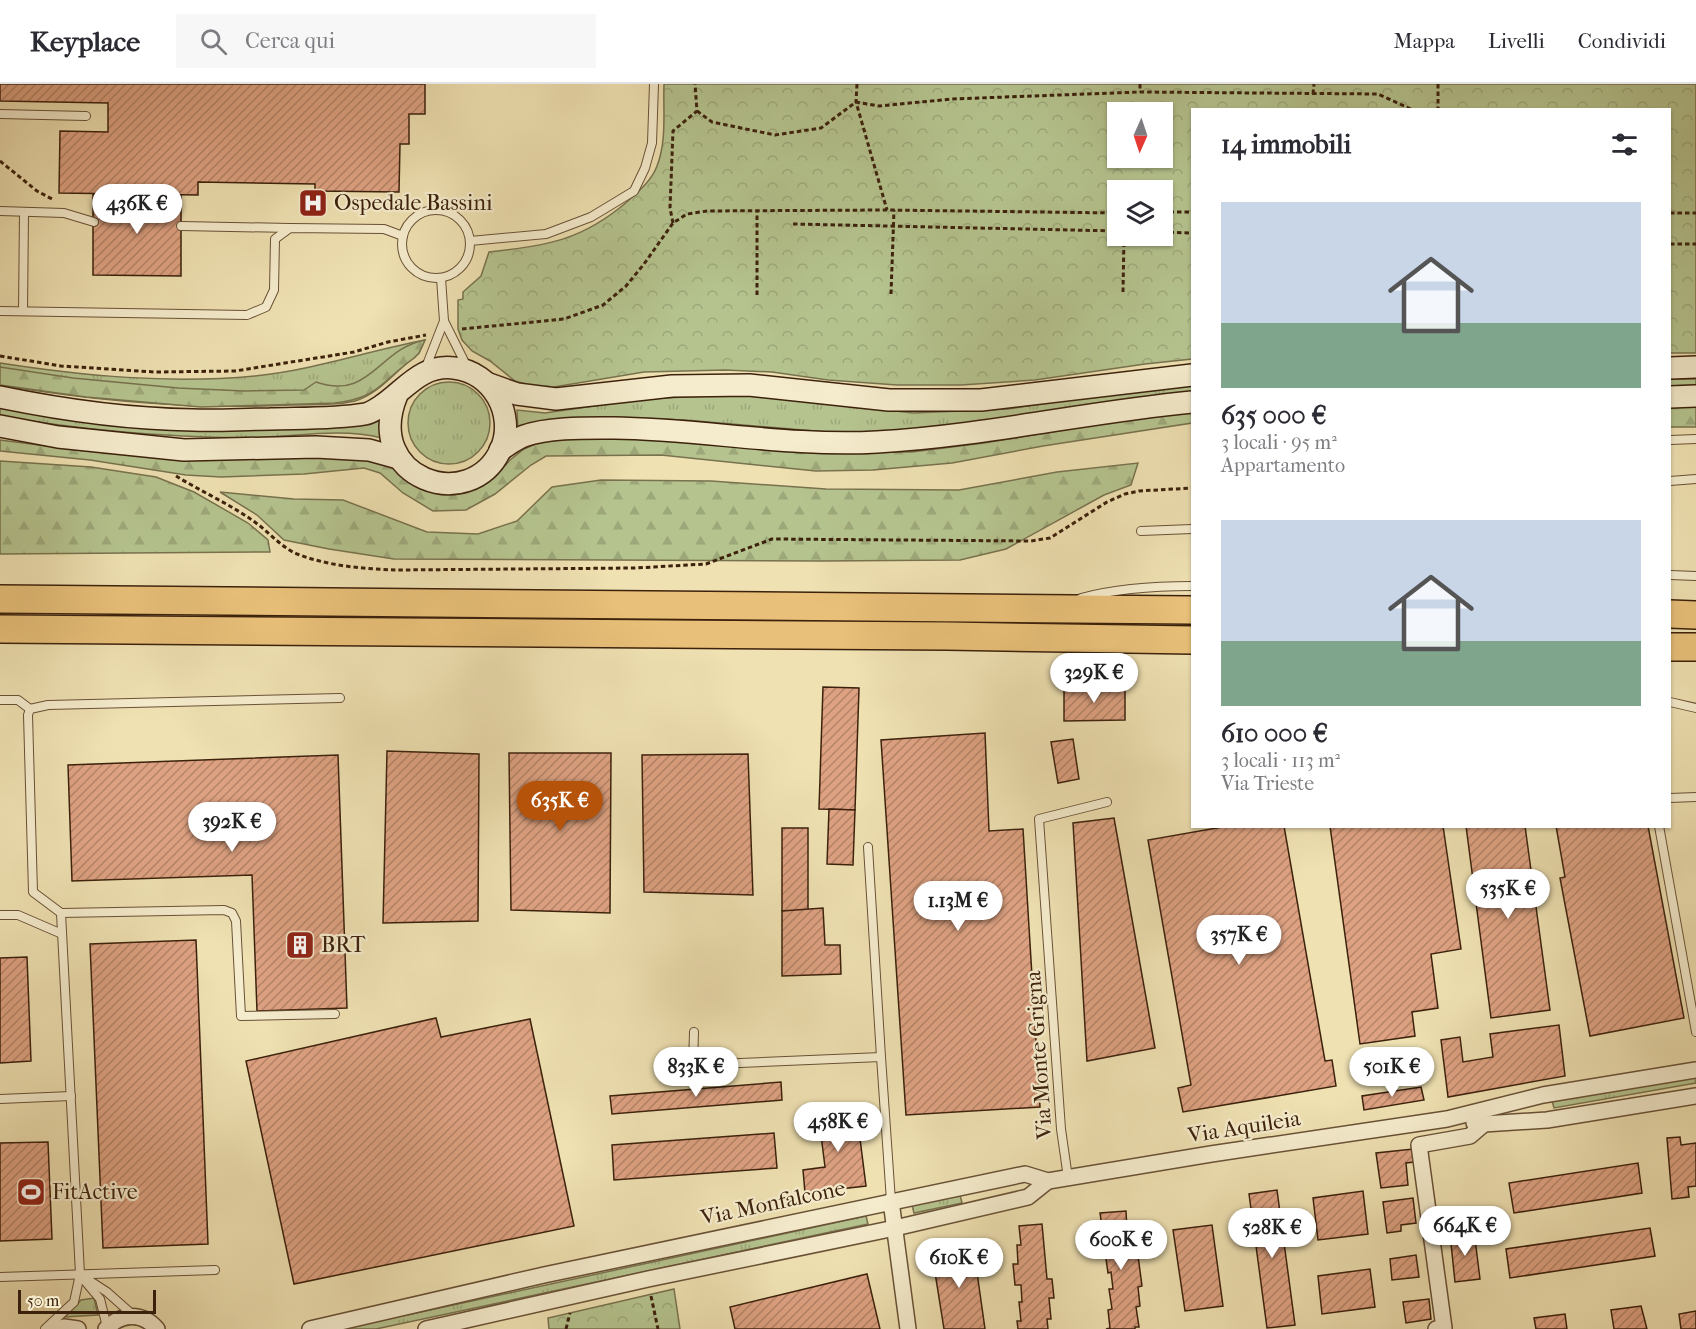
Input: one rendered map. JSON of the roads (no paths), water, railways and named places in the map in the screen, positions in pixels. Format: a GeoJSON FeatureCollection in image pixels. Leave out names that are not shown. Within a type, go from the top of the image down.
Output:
{"type":"FeatureCollection","features":[{"type":"Feature","properties":{"kind":"highway"},"geometry":{"type":"LineString","coordinates":[[0,599],[1191,610]]}},
{"type":"Feature","properties":{"kind":"highway"},"geometry":{"type":"LineString","coordinates":[[1671,614],[1696,615]]}},
{"type":"Feature","properties":{"kind":"highway"},"geometry":{"type":"LineString","coordinates":[[0,629],[1191,640]]}},
{"type":"Feature","properties":{"kind":"highway"},"geometry":{"type":"LineString","coordinates":[[1671,647],[1696,647]]}},
{"type":"Feature","properties":{"kind":"street"},"geometry":{"type":"LineString","coordinates":[[0,397],[62,410],[193,420],[368,414],[397,395],[408,382],[423,373],[446,368],[469,372],[489,384],[517,394],[556,399],[672,386],[749,385],[889,400],[981,400],[1191,375]]}},
{"type":"Feature","properties":{"kind":"street"},"geometry":{"type":"LineString","coordinates":[[1671,368],[1696,368]]}},
{"type":"Feature","properties":{"kind":"street"},"geometry":{"type":"LineString","coordinates":[[397,395],[391,410],[389,427],[398,458],[410,471],[426,480],[443,484],[460,482],[477,476],[491,465],[501,450],[506,433],[505,415],[499,399],[489,384]]}},
{"type":"Feature","properties":{"kind":"street"},"geometry":{"type":"LineString","coordinates":[[1671,397],[1696,396]]}},
{"type":"Feature","properties":{"kind":"street"},"geometry":{"type":"LineString","coordinates":[[501,450],[525,436],[590,428],[649,429],[799,442],[875,442],[950,436],[1191,402]]}},
{"type":"Feature","properties":{"kind":"street"},"geometry":{"type":"LineString","coordinates":[[0,426],[58,437],[184,450],[316,447],[369,450],[398,458]]}},
{"type":"Feature","properties":{"kind":"street","name":"Via Aquileia"},"geometry":{"type":"LineString","coordinates":[[891,1201],[1025,1174],[1048,1181],[1447,1119],[1543,1095],[1696,1070]]}},
{"type":"Feature","properties":{"kind":"street","name":"Via Aquileia"},"geometry":{"type":"LineString","coordinates":[[1447,1119],[1484,1124],[1547,1120],[1696,1096]]}},
{"type":"Feature","properties":{"kind":"street"},"geometry":{"type":"LineString","coordinates":[[1436,1329],[1444,1328],[1419,1145],[1470,1136],[1484,1124]]}},
{"type":"Feature","properties":{"kind":"street","name":"Via Aquileia"},"geometry":{"type":"LineString","coordinates":[[895,1228],[1028,1197],[1048,1181]]}},
{"type":"Feature","properties":{"kind":"street"},"geometry":{"type":"LineString","coordinates":[[891,1201],[908,1329]]}},
{"type":"Feature","properties":{"kind":"street","name":"Via Monfalcone"},"geometry":{"type":"LineString","coordinates":[[310,1329],[544,1275],[891,1201]]}},
{"type":"Feature","properties":{"kind":"street"},"geometry":{"type":"LineString","coordinates":[[426,1329],[648,1279],[895,1228]]}},
{"type":"Feature","properties":{"kind":"street"},"geometry":{"type":"LineString","coordinates":[[107,1328],[123,1317],[134,1316],[151,1323],[157,1329]]}},
{"type":"Feature","properties":{"kind":"street"},"geometry":{"type":"LineString","coordinates":[[57,1329],[64,1327],[78,1329]]}},
{"type":"Feature","properties":{"kind":"lane"},"geometry":{"type":"LineString","coordinates":[[470,241],[546,234],[591,217],[634,191],[645,168],[652,143],[654,84]]}},
{"type":"Feature","properties":{"kind":"lane"},"geometry":{"type":"LineString","coordinates":[[0,114],[86,116]]}},
{"type":"Feature","properties":{"kind":"lane"},"geometry":{"type":"LineString","coordinates":[[433,210],[454,215],[462,222],[470,241],[466,261],[451,275],[441,278],[430,278],[419,274],[404,258],[402,247],[402,236],[407,226],[414,218],[433,210]]}},
{"type":"Feature","properties":{"kind":"lane"},"geometry":{"type":"LineString","coordinates":[[0,211],[64,213],[94,222]]}},
{"type":"Feature","properties":{"kind":"lane"},"geometry":{"type":"LineString","coordinates":[[23,311],[24,212]]}},
{"type":"Feature","properties":{"kind":"lane"},"geometry":{"type":"LineString","coordinates":[[181,225],[384,229],[402,236]]}},
{"type":"Feature","properties":{"kind":"lane"},"geometry":{"type":"LineString","coordinates":[[0,311],[247,315],[266,308],[274,290],[275,239],[290,228]]}},
{"type":"Feature","properties":{"kind":"lane"},"geometry":{"type":"LineString","coordinates":[[441,278],[444,321],[469,372]]}},
{"type":"Feature","properties":{"kind":"lane"},"geometry":{"type":"LineString","coordinates":[[423,373],[444,321]]}},
{"type":"Feature","properties":{"kind":"lane"},"geometry":{"type":"LineString","coordinates":[[1671,440],[1696,439]]}},
{"type":"Feature","properties":{"kind":"lane"},"geometry":{"type":"LineString","coordinates":[[1671,481],[1696,479]]}},
{"type":"Feature","properties":{"kind":"lane"},"geometry":{"type":"LineString","coordinates":[[1141,531],[1191,529]]}},
{"type":"Feature","properties":{"kind":"lane"},"geometry":{"type":"LineString","coordinates":[[1671,575],[1696,576]]}},
{"type":"Feature","properties":{"kind":"lane"},"geometry":{"type":"LineString","coordinates":[[1042,608],[1118,590],[1191,586]]}},
{"type":"Feature","properties":{"kind":"lane"},"geometry":{"type":"LineString","coordinates":[[0,700],[18,700],[30,709],[48,705],[340,698]]}},
{"type":"Feature","properties":{"kind":"lane"},"geometry":{"type":"LineString","coordinates":[[1671,702],[1696,708]]}},
{"type":"Feature","properties":{"kind":"lane"},"geometry":{"type":"LineString","coordinates":[[30,709],[27,722],[33,892],[62,914],[224,910],[232,913],[236,921],[241,1016],[335,1014]]}},
{"type":"Feature","properties":{"kind":"lane"},"geometry":{"type":"LineString","coordinates":[[1671,798],[1696,797]]}},
{"type":"Feature","properties":{"kind":"lane","name":"Via Monte Grigna"},"geometry":{"type":"LineString","coordinates":[[1068,1178],[1061,1129],[1039,819],[1107,802]]}},
{"type":"Feature","properties":{"kind":"lane"},"geometry":{"type":"LineString","coordinates":[[1659,828],[1696,1030]]}},
{"type":"Feature","properties":{"kind":"lane"},"geometry":{"type":"LineString","coordinates":[[868,847],[891,1201]]}},
{"type":"Feature","properties":{"kind":"lane"},"geometry":{"type":"LineString","coordinates":[[45,1329],[74,1302],[80,1274],[62,914]]}},
{"type":"Feature","properties":{"kind":"lane"},"geometry":{"type":"LineString","coordinates":[[0,915],[18,915],[62,934]]}},
{"type":"Feature","properties":{"kind":"lane"},"geometry":{"type":"LineString","coordinates":[[694,1032],[693,1065],[881,1057]]}},
{"type":"Feature","properties":{"kind":"lane"},"geometry":{"type":"LineString","coordinates":[[0,1099],[71,1096]]}},
{"type":"Feature","properties":{"kind":"lane"},"geometry":{"type":"LineString","coordinates":[[0,1277],[215,1270]]}},
{"type":"Feature","properties":{"kind":"lane"},"geometry":{"type":"LineString","coordinates":[[80,1274],[107,1292],[134,1316]]}},
{"type":"Feature","properties":{"kind":"lane"},"geometry":{"type":"LineString","coordinates":[[80,1274],[100,1299],[107,1328]]}},
{"type":"Feature","properties":{"kind":"place","name":"Ospedale Bassini"},"geometry":{"type":"Point","coordinates":[313,203]}},
{"type":"Feature","properties":{"kind":"place","name":"BRT"},"geometry":{"type":"Point","coordinates":[300,945]}},
{"type":"Feature","properties":{"kind":"place","name":"FitActive"},"geometry":{"type":"Point","coordinates":[31,1192]}}]}
